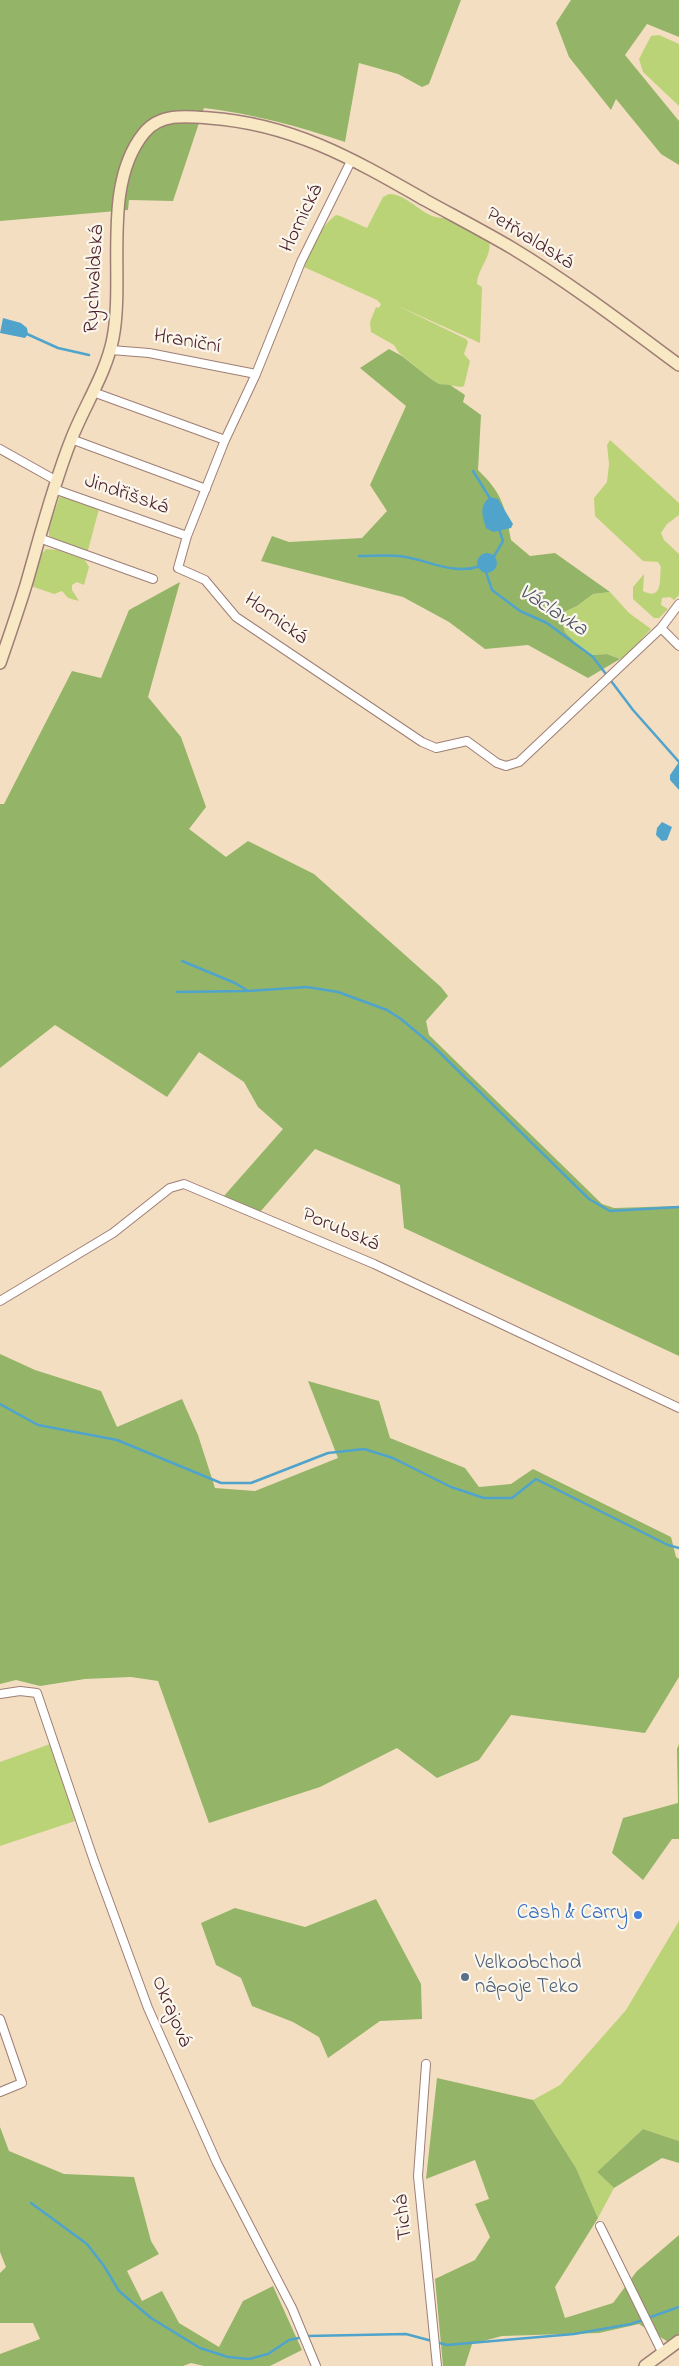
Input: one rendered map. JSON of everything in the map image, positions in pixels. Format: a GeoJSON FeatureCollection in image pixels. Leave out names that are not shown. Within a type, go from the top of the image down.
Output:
{"type":"FeatureCollection","features":[{"type":"Feature","properties":{"kind":"street","name":"Rychvaldská"},"geometry":{"type":"LineString","coordinates":[[0,663],[26,586],[55,485],[71,439],[111,350],[115,322],[119,197],[124,173],[132,151],[144,132],[165,118],[186,116],[232,120],[304,138],[352,159]]}},
{"type":"Feature","properties":{"kind":"street","name":"Petřvaldská"},"geometry":{"type":"LineString","coordinates":[[352,159],[513,249],[613,316],[679,365]]}},
{"type":"Feature","properties":{"kind":"street","name":"Hornická"},"geometry":{"type":"LineString","coordinates":[[352,159],[301,262],[256,374],[225,440],[187,536],[178,568],[204,580],[236,617],[422,742],[436,748],[467,740],[497,763],[506,766],[519,762],[661,628],[679,604]]}},
{"type":"Feature","properties":{"kind":"street","name":"Hraniční"},"geometry":{"type":"LineString","coordinates":[[111,350],[150,353],[256,374]]}},
{"type":"Feature","properties":{"kind":"street"},"geometry":{"type":"LineString","coordinates":[[93,392],[225,440]]}},
{"type":"Feature","properties":{"kind":"street"},"geometry":{"type":"LineString","coordinates":[[71,439],[206,489]]}},
{"type":"Feature","properties":{"kind":"street","name":"Jindřišská"},"geometry":{"type":"LineString","coordinates":[[0,449],[55,485],[187,536]]}},
{"type":"Feature","properties":{"kind":"street"},"geometry":{"type":"LineString","coordinates":[[39,538],[153,579]]}},
{"type":"Feature","properties":{"kind":"street"},"geometry":{"type":"LineString","coordinates":[[661,628],[679,646]]}},
{"type":"Feature","properties":{"kind":"street","name":"Porubská"},"geometry":{"type":"LineString","coordinates":[[0,1301],[114,1233],[170,1188],[184,1184],[374,1264],[679,1408]]}},
{"type":"Feature","properties":{"kind":"street","name":"Okrajová"},"geometry":{"type":"LineString","coordinates":[[0,1694],[20,1691],[37,1693],[94,1861],[148,2008],[217,2163],[292,2308],[316,2366]]}},
{"type":"Feature","properties":{"kind":"street"},"geometry":{"type":"LineString","coordinates":[[0,2019],[22,2083],[0,2092]]}},
{"type":"Feature","properties":{"kind":"street","name":"Tichá"},"geometry":{"type":"LineString","coordinates":[[426,2064],[418,2176],[437,2366]]}},
{"type":"Feature","properties":{"kind":"street"},"geometry":{"type":"LineString","coordinates":[[600,2226],[663,2354]]}},
{"type":"Feature","properties":{"kind":"street"},"geometry":{"type":"LineString","coordinates":[[645,2366],[679,2341]]}},
{"type":"Feature","properties":{"kind":"green space"},"geometry":{"type":"Polygon","coordinates":[[[0,0],[461,0],[429,84],[422,87],[398,74],[359,63],[345,142],[275,121],[204,108],[173,201],[129,200],[128,210],[0,221],[0,0]]]}},
{"type":"Feature","properties":{"kind":"green space"},"geometry":{"type":"Polygon","coordinates":[[[571,0],[679,0],[679,37],[647,24],[625,55],[679,121],[679,165],[661,154],[616,99],[611,110],[569,57],[556,23],[571,0]]]}},
{"type":"Feature","properties":{"kind":"green space"},"geometry":{"type":"Polygon","coordinates":[[[659,35],[679,44],[679,106],[643,72],[639,59],[651,36],[659,35]]]}},
{"type":"Feature","properties":{"kind":"green space"},"geometry":{"type":"Polygon","coordinates":[[[389,194],[404,198],[430,215],[446,218],[488,239],[490,244],[477,284],[482,287],[480,343],[396,305],[466,339],[468,342],[464,354],[470,361],[464,386],[439,384],[399,353],[394,345],[371,332],[370,322],[376,307],[379,308],[381,304],[377,300],[304,267],[316,238],[325,225],[336,215],[367,228],[383,197],[389,194]]]}},
{"type":"Feature","properties":{"kind":"green space"},"geometry":{"type":"Polygon","coordinates":[[[389,349],[402,356],[439,384],[450,385],[465,395],[463,402],[481,415],[478,470],[493,486],[502,502],[511,540],[530,556],[555,553],[610,592],[593,594],[577,606],[559,614],[565,632],[584,652],[592,655],[607,654],[620,659],[588,678],[528,645],[485,649],[449,622],[403,597],[261,561],[272,536],[289,542],[362,538],[387,511],[370,485],[406,406],[360,368],[389,349]]]}},
{"type":"Feature","properties":{"kind":"green space"},"geometry":{"type":"Polygon","coordinates":[[[610,440],[679,503],[679,515],[667,524],[661,533],[664,540],[679,554],[679,595],[674,600],[670,597],[662,598],[661,605],[668,609],[659,618],[654,618],[633,599],[633,587],[644,574],[643,591],[654,593],[657,591],[661,567],[658,562],[643,561],[595,516],[594,498],[607,482],[609,464],[607,445],[610,440]]]}},
{"type":"Feature","properties":{"kind":"green space"},"geometry":{"type":"Polygon","coordinates":[[[60,496],[68,497],[99,509],[87,554],[49,536],[49,526],[60,496]]]}},
{"type":"Feature","properties":{"kind":"green space"},"geometry":{"type":"Polygon","coordinates":[[[46,549],[58,550],[85,560],[89,567],[84,585],[77,582],[72,585],[72,590],[79,601],[68,598],[62,591],[54,594],[31,586],[40,556],[46,549]]]}},
{"type":"Feature","properties":{"kind":"green space"},"geometry":{"type":"Polygon","coordinates":[[[180,582],[148,697],[181,737],[206,807],[189,829],[226,857],[248,841],[314,874],[441,987],[448,996],[426,1021],[429,1035],[602,1204],[614,1208],[679,1206],[679,1356],[404,1228],[400,1185],[315,1149],[260,1212],[224,1196],[283,1129],[258,1107],[244,1082],[199,1052],[167,1097],[55,1025],[0,1068],[0,804],[4,804],[72,671],[101,678],[129,610],[180,582]]]}},
{"type":"Feature","properties":{"kind":"green space"},"geometry":{"type":"Polygon","coordinates":[[[610,592],[629,613],[651,629],[625,657],[620,659],[607,654],[592,655],[584,652],[565,632],[559,613],[577,606],[593,594],[610,592]]]}},
{"type":"Feature","properties":{"kind":"green space"},"geometry":{"type":"Polygon","coordinates":[[[0,1354],[35,1370],[101,1391],[117,1427],[182,1399],[198,1435],[215,1488],[255,1491],[338,1458],[308,1381],[379,1401],[390,1438],[465,1468],[479,1487],[511,1484],[533,1469],[671,1537],[676,1557],[679,1559],[679,1677],[645,1733],[511,1715],[479,1760],[437,1778],[397,1748],[320,1787],[209,1823],[158,1681],[131,1677],[85,1679],[40,1686],[16,1680],[0,1684],[0,1354]]]}},
{"type":"Feature","properties":{"kind":"green space"},"geometry":{"type":"Polygon","coordinates":[[[53,1743],[75,1821],[0,1846],[0,1762],[53,1743]]]}},
{"type":"Feature","properties":{"kind":"green space"},"geometry":{"type":"Polygon","coordinates":[[[679,1744],[679,1839],[672,1839],[643,1880],[612,1853],[623,1818],[678,1803],[677,1749],[679,1744]]]}},
{"type":"Feature","properties":{"kind":"green space"},"geometry":{"type":"Polygon","coordinates":[[[376,1899],[421,1984],[422,2019],[380,2021],[328,2058],[319,2037],[293,2022],[252,2006],[241,1978],[216,1965],[201,1923],[235,1908],[305,1927],[376,1899]]]}},
{"type":"Feature","properties":{"kind":"green space"},"geometry":{"type":"Polygon","coordinates":[[[679,1921],[679,2141],[643,2129],[597,2172],[614,2188],[598,2218],[576,2168],[533,2100],[560,2085],[626,2010],[679,1921]]]}},
{"type":"Feature","properties":{"kind":"green space"},"geometry":{"type":"Polygon","coordinates":[[[437,2078],[533,2100],[576,2168],[598,2218],[555,2287],[565,2318],[613,2303],[637,2271],[679,2235],[679,2334],[670,2343],[639,2324],[599,2333],[502,2336],[472,2344],[465,2366],[443,2366],[435,2279],[475,2260],[490,2237],[475,2204],[489,2199],[475,2160],[426,2179],[437,2078]]]}},
{"type":"Feature","properties":{"kind":"green space"},"geometry":{"type":"Polygon","coordinates":[[[0,2127],[9,2151],[64,2174],[134,2177],[151,2241],[159,2254],[127,2271],[142,2301],[162,2291],[179,2323],[219,2347],[243,2301],[273,2286],[302,2350],[270,2366],[204,2366],[191,2363],[183,2366],[0,2366],[0,2354],[40,2339],[33,2323],[0,2323],[0,2273],[6,2267],[0,2252],[0,2127]]]}},
{"type":"Feature","properties":{"kind":"green space"},"geometry":{"type":"Polygon","coordinates":[[[643,2129],[679,2141],[679,2163],[662,2158],[614,2188],[597,2172],[643,2129]]]}},
{"type":"Feature","properties":{"kind":"water"},"geometry":{"type":"Polygon","coordinates":[[[3,318],[21,323],[27,328],[28,334],[25,338],[0,333],[3,318]]]}},
{"type":"Feature","properties":{"kind":"water"},"geometry":{"type":"Polygon","coordinates":[[[490,497],[498,499],[513,524],[511,528],[493,532],[486,528],[483,507],[490,497]]]}},
{"type":"Feature","properties":{"kind":"water"},"geometry":{"type":"Polygon","coordinates":[[[487,553],[494,556],[497,563],[494,570],[487,573],[480,570],[477,563],[480,556],[487,553]]]}},
{"type":"Feature","properties":{"kind":"water"},"geometry":{"type":"Polygon","coordinates":[[[679,762],[679,790],[670,780],[670,775],[679,762]]]}},
{"type":"Feature","properties":{"kind":"water"},"geometry":{"type":"Polygon","coordinates":[[[662,822],[672,827],[667,840],[662,841],[656,835],[657,828],[662,822]]]}},
{"type":"Feature","properties":{"kind":"waterway"},"geometry":{"type":"LineString","coordinates":[[27,334],[58,348],[89,355]]}},
{"type":"Feature","properties":{"kind":"waterway","name":"Václavka"},"geometry":{"type":"LineString","coordinates":[[473,471],[491,500]]}},
{"type":"Feature","properties":{"kind":"waterway","name":"Václavka"},"geometry":{"type":"LineString","coordinates":[[493,558],[503,541],[499,529]]}},
{"type":"Feature","properties":{"kind":"waterway"},"geometry":{"type":"LineString","coordinates":[[359,556],[399,556],[460,569],[481,566]]}},
{"type":"Feature","properties":{"kind":"waterway","name":"Václavka"},"geometry":{"type":"LineString","coordinates":[[486,572],[492,590],[520,611],[547,623],[593,657],[633,710],[679,762]]}},
{"type":"Feature","properties":{"kind":"waterway"},"geometry":{"type":"LineString","coordinates":[[182,961],[235,983],[248,991],[307,987],[338,992],[387,1010],[432,1045],[589,1199],[610,1211],[679,1207]]}},
{"type":"Feature","properties":{"kind":"waterway"},"geometry":{"type":"LineString","coordinates":[[177,992],[246,991]]}},
{"type":"Feature","properties":{"kind":"waterway"},"geometry":{"type":"LineString","coordinates":[[0,1404],[38,1425],[117,1440],[221,1483],[251,1483],[328,1453],[364,1449],[393,1458],[451,1487],[484,1498],[512,1498],[536,1479],[668,1545],[679,1548]]}},
{"type":"Feature","properties":{"kind":"waterway"},"geometry":{"type":"LineString","coordinates":[[31,2203],[87,2244],[104,2266],[119,2291],[151,2318],[200,2348],[228,2357],[249,2359],[268,2354],[289,2340],[308,2336],[406,2334],[447,2345],[574,2334],[631,2324],[679,2307]]}},
{"type":"Feature","properties":{"kind":"place","name":"Cash & Carry"},"geometry":{"type":"Point","coordinates":[638,1915]}},
{"type":"Feature","properties":{"kind":"place","name":"Velkoobchod nápoje Teko"},"geometry":{"type":"Point","coordinates":[465,1977]}}]}
